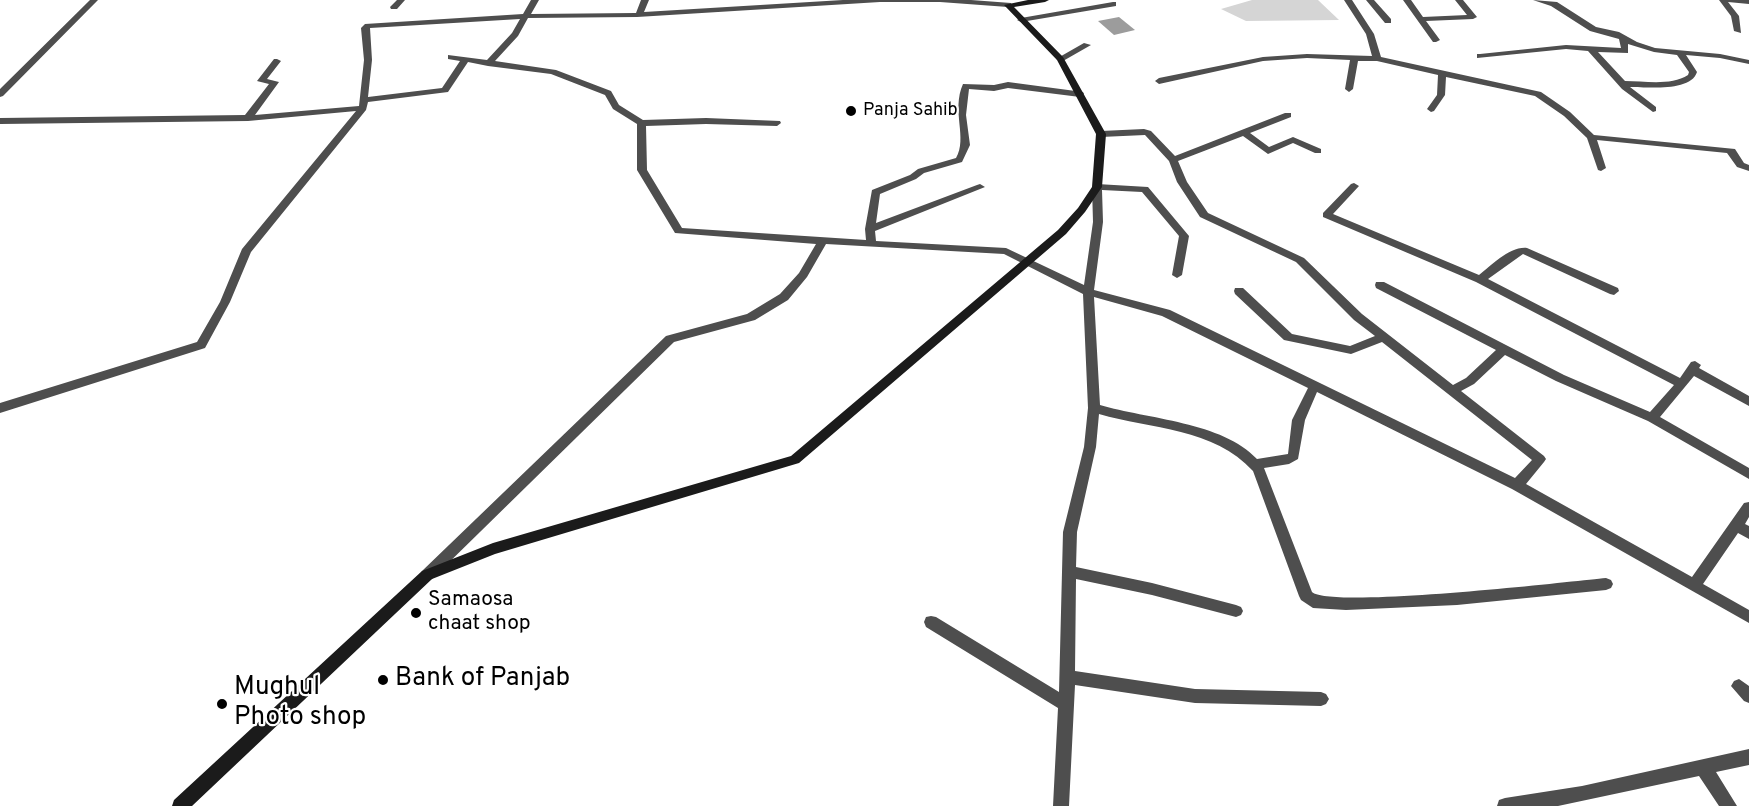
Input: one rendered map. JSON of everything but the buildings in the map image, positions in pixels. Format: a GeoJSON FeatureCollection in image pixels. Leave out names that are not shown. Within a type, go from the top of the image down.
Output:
{"type":"FeatureCollection","features":[{"type":"Feature","properties":{"kind":"main road"},"geometry":{"type":"LineString","coordinates":[[1008,5],[1045,0]]}},
{"type":"Feature","properties":{"kind":"main road"},"geometry":{"type":"LineString","coordinates":[[180,806],[427,575],[493,549],[795,460],[1029,262],[1082,210],[1097,187],[1101,134],[1060,59],[1008,5]]}},
{"type":"Feature","properties":{"kind":"street"},"geometry":{"type":"LineString","coordinates":[[0,94],[94,0]]}},
{"type":"Feature","properties":{"kind":"street"},"geometry":{"type":"LineString","coordinates":[[394,7],[401,0]]}},
{"type":"Feature","properties":{"kind":"street"},"geometry":{"type":"LineString","coordinates":[[488,64],[515,34],[535,0]]}},
{"type":"Feature","properties":{"kind":"street"},"geometry":{"type":"LineString","coordinates":[[639,14],[645,0]]}},
{"type":"Feature","properties":{"kind":"street"},"geometry":{"type":"LineString","coordinates":[[0,408],[201,345],[225,302],[246,251],[363,104],[368,60],[365,28],[368,26],[527,16],[639,14],[763,4],[879,0],[940,0],[1008,5]]}},
{"type":"Feature","properties":{"kind":"street"},"geometry":{"type":"LineString","coordinates":[[1348,0],[1370,34],[1377,58]]}},
{"type":"Feature","properties":{"kind":"street"},"geometry":{"type":"LineString","coordinates":[[1371,0],[1388,21]]}},
{"type":"Feature","properties":{"kind":"street"},"geometry":{"type":"LineString","coordinates":[[1407,0],[1436,40]]}},
{"type":"Feature","properties":{"kind":"street"},"geometry":{"type":"LineString","coordinates":[[1422,19],[1473,17],[1459,0]]}},
{"type":"Feature","properties":{"kind":"street"},"geometry":{"type":"LineString","coordinates":[[1537,0],[1554,4],[1593,29],[1654,50],[1720,56],[1749,62]]}},
{"type":"Feature","properties":{"kind":"street"},"geometry":{"type":"LineString","coordinates":[[1723,0],[1735,16],[1738,31]]}},
{"type":"Feature","properties":{"kind":"street"},"geometry":{"type":"LineString","coordinates":[[1730,0],[1749,2]]}},
{"type":"Feature","properties":{"kind":"street"},"geometry":{"type":"LineString","coordinates":[[1021,20],[1113,4]]}},
{"type":"Feature","properties":{"kind":"street"},"geometry":{"type":"LineString","coordinates":[[1480,56],[1553,48],[1625,51],[1623,38]]}},
{"type":"Feature","properties":{"kind":"street"},"geometry":{"type":"LineString","coordinates":[[1060,59],[1087,45]]}},
{"type":"Feature","properties":{"kind":"street"},"geometry":{"type":"LineString","coordinates":[[1591,49],[1623,84],[1653,109]]}},
{"type":"Feature","properties":{"kind":"street"},"geometry":{"type":"LineString","coordinates":[[1623,84],[1683,82],[1692,76],[1693,72],[1680,53]]}},
{"type":"Feature","properties":{"kind":"street"},"geometry":{"type":"LineString","coordinates":[[451,57],[553,72],[608,93],[616,107],[641,123],[706,121],[777,123]]}},
{"type":"Feature","properties":{"kind":"street"},"geometry":{"type":"LineString","coordinates":[[1349,89],[1355,57]]}},
{"type":"Feature","properties":{"kind":"street"},"geometry":{"type":"LineString","coordinates":[[1159,81],[1263,59],[1377,58],[1531,91],[1568,114],[1591,137],[1601,168]]}},
{"type":"Feature","properties":{"kind":"street"},"geometry":{"type":"LineString","coordinates":[[0,121],[248,118],[363,104],[445,90],[465,60]]}},
{"type":"Feature","properties":{"kind":"street"},"geometry":{"type":"LineString","coordinates":[[248,118],[275,82],[261,81],[277,61]]}},
{"type":"Feature","properties":{"kind":"street"},"geometry":{"type":"LineString","coordinates":[[1431,109],[1441,95],[1442,73]]}},
{"type":"Feature","properties":{"kind":"street"},"geometry":{"type":"LineString","coordinates":[[871,243],[870,229],[875,192],[913,177],[921,171],[959,160],[963,155],[968,139],[962,118],[966,86],[994,88],[1008,85],[1080,94]]}},
{"type":"Feature","properties":{"kind":"street"},"geometry":{"type":"LineString","coordinates":[[1173,159],[1288,115]]}},
{"type":"Feature","properties":{"kind":"street"},"geometry":{"type":"LineString","coordinates":[[641,123],[642,170],[679,231],[1006,251],[1088,292],[1167,313],[1517,485],[1749,617]]}},
{"type":"Feature","properties":{"kind":"street"},"geometry":{"type":"LineString","coordinates":[[1101,134],[1144,132],[1173,159],[1182,182],[1204,215],[1300,260],[1358,317],[1539,459],[1517,485]]}},
{"type":"Feature","properties":{"kind":"street"},"geometry":{"type":"LineString","coordinates":[[1245,133],[1268,151],[1293,140],[1318,151]]}},
{"type":"Feature","properties":{"kind":"street"},"geometry":{"type":"LineString","coordinates":[[1591,137],[1727,150],[1732,151],[1740,165],[1749,168]]}},
{"type":"Feature","properties":{"kind":"street"},"geometry":{"type":"LineString","coordinates":[[1354,186],[1327,215],[1480,279],[1682,384]]}},
{"type":"Feature","properties":{"kind":"street"},"geometry":{"type":"LineString","coordinates":[[870,229],[980,187]]}},
{"type":"Feature","properties":{"kind":"street"},"geometry":{"type":"LineString","coordinates":[[1061,806],[1068,677],[1070,532],[1089,447],[1094,408],[1088,292],[1098,222],[1097,187],[1145,189],[1184,236],[1177,275]]}},
{"type":"Feature","properties":{"kind":"street"},"geometry":{"type":"LineString","coordinates":[[427,575],[670,339],[750,317],[784,297],[803,275],[823,241]]}},
{"type":"Feature","properties":{"kind":"street"},"geometry":{"type":"LineString","coordinates":[[1480,279],[1503,264],[1518,250],[1523,250],[1614,291]]}},
{"type":"Feature","properties":{"kind":"street"},"geometry":{"type":"LineString","coordinates":[[1380,285],[1560,378],[1652,417],[1749,474]]}},
{"type":"Feature","properties":{"kind":"street"},"geometry":{"type":"LineString","coordinates":[[1239,291],[1288,337],[1351,350],[1384,337]]}},
{"type":"Feature","properties":{"kind":"street"},"geometry":{"type":"LineString","coordinates":[[1451,390],[1470,381],[1504,349]]}},
{"type":"Feature","properties":{"kind":"street"},"geometry":{"type":"LineString","coordinates":[[1652,417],[1694,368],[1749,402]]}},
{"type":"Feature","properties":{"kind":"street"},"geometry":{"type":"LineString","coordinates":[[1255,464],[1289,459],[1294,456],[1294,431],[1304,404],[1315,386]]}},
{"type":"Feature","properties":{"kind":"street"},"geometry":{"type":"LineString","coordinates":[[1094,408],[1207,435],[1227,442],[1251,458],[1306,596],[1313,602],[1346,604],[1457,599],[1606,584]]}},
{"type":"Feature","properties":{"kind":"street"},"geometry":{"type":"LineString","coordinates":[[1694,585],[1749,507]]}},
{"type":"Feature","properties":{"kind":"street"},"geometry":{"type":"LineString","coordinates":[[1736,525],[1749,533]]}},
{"type":"Feature","properties":{"kind":"street"},"geometry":{"type":"LineString","coordinates":[[1069,571],[1152,589],[1236,611]]}},
{"type":"Feature","properties":{"kind":"street"},"geometry":{"type":"LineString","coordinates":[[931,622],[1066,704]]}},
{"type":"Feature","properties":{"kind":"street"},"geometry":{"type":"LineString","coordinates":[[1068,677],[1195,696],[1321,699]]}},
{"type":"Feature","properties":{"kind":"street"},"geometry":{"type":"LineString","coordinates":[[1505,806],[1586,800],[1749,757]]}},
{"type":"Feature","properties":{"kind":"street"},"geometry":{"type":"LineString","coordinates":[[1703,768],[1729,806]]}},
{"type":"Feature","properties":{"kind":"shaded area"},"geometry":{"type":"Polygon","coordinates":[[[1252,0],[1318,0],[1339,20],[1246,21],[1221,9],[1252,0]]]}},
{"type":"Feature","properties":{"kind":"shaded area"},"geometry":{"type":"Polygon","coordinates":[[[1119,17],[1135,30],[1114,35],[1098,21],[1119,17]]]}},
{"type":"Feature","properties":{"kind":"place","name":"Panja Sahib"},"geometry":{"type":"Point","coordinates":[851,111]}},
{"type":"Feature","properties":{"kind":"place","name":"Samaosa chaat shop"},"geometry":{"type":"Point","coordinates":[416,613]}},
{"type":"Feature","properties":{"kind":"place","name":"Bank of Panjab"},"geometry":{"type":"Point","coordinates":[383,680]}},
{"type":"Feature","properties":{"kind":"place","name":"Mughul Photo shop"},"geometry":{"type":"Point","coordinates":[222,704]}}]}
